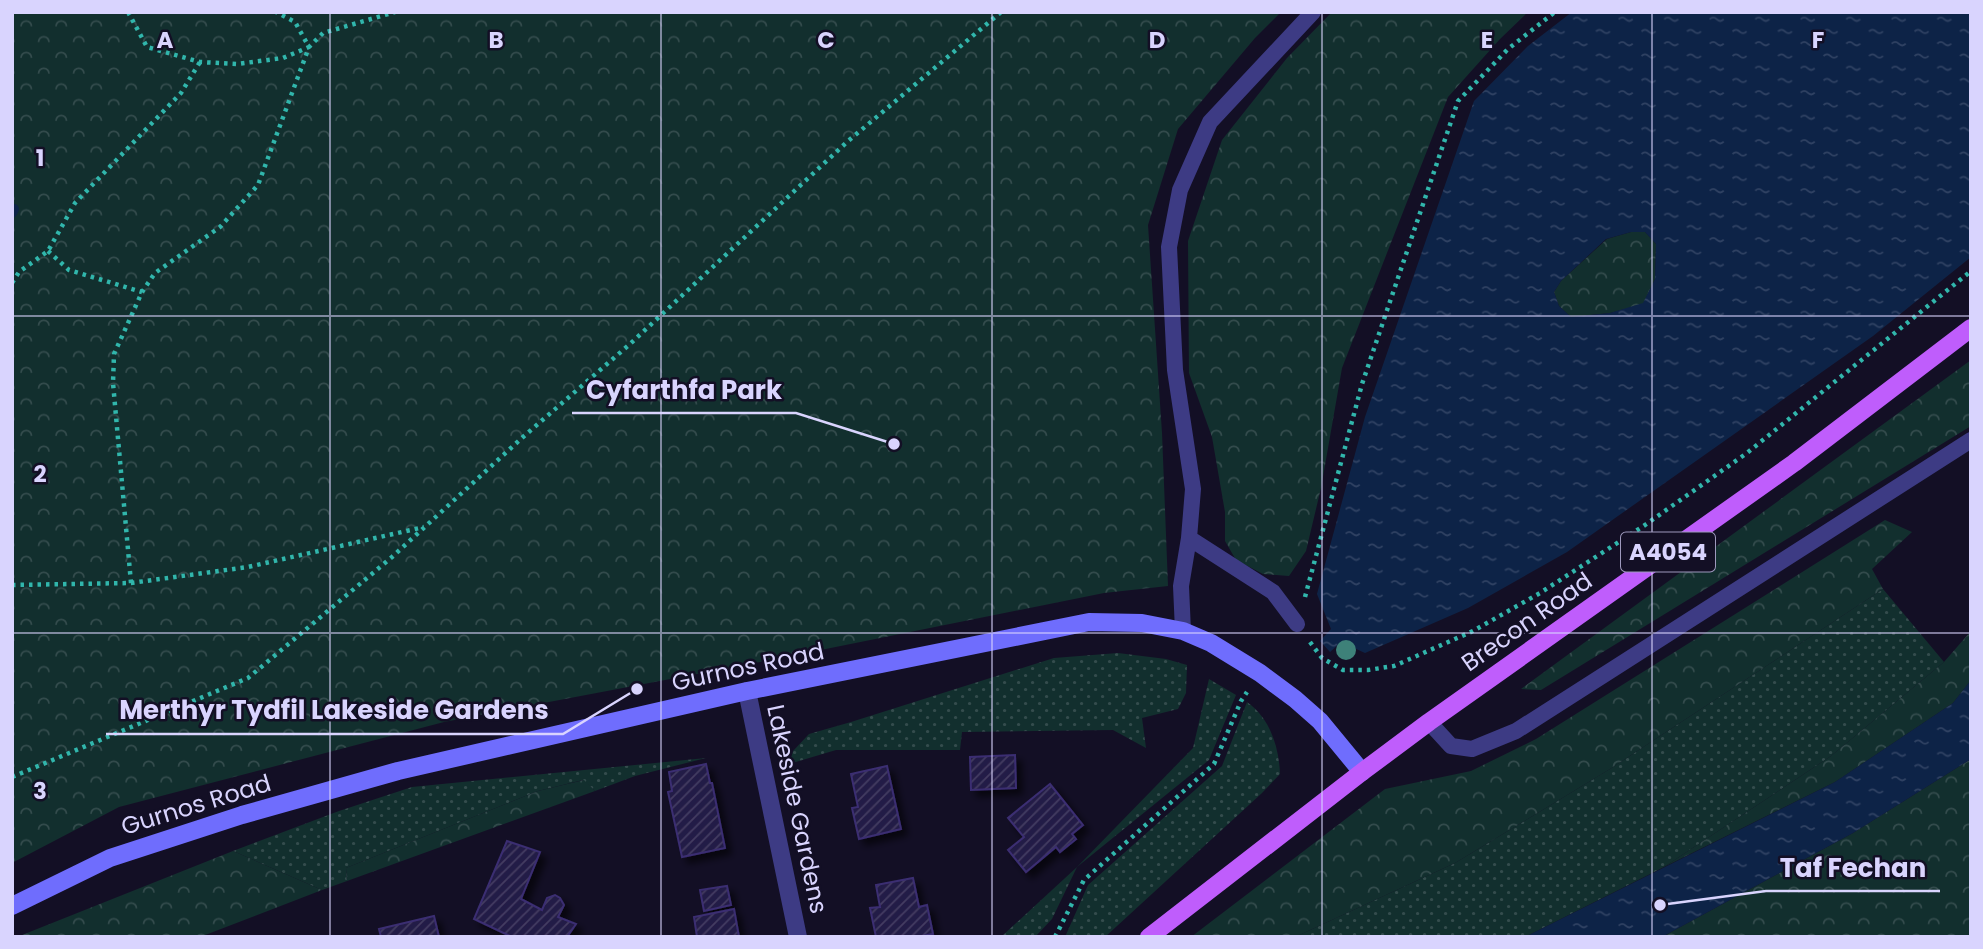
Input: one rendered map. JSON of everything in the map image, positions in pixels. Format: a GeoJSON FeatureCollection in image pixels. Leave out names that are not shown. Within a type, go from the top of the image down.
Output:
{"type":"FeatureCollection","features":[{"type":"Feature","properties":{"kind":"main road","name":"Brecon Road"},"geometry":{"type":"LineString","coordinates":[[1149,937],[1429,722],[1794,463],[1971,328]]}},
{"type":"Feature","properties":{"kind":"street","name":"Gurnos Road"},"geometry":{"type":"LineString","coordinates":[[12,906],[110,858],[242,815],[398,771],[747,691],[1089,622],[1142,623],[1183,631]]}},
{"type":"Feature","properties":{"kind":"street"},"geometry":{"type":"LineString","coordinates":[[1183,631],[1221,649],[1260,673],[1294,699],[1320,721],[1362,772]]}},
{"type":"Feature","properties":{"kind":"street","name":"Lakeside Gardens"},"geometry":{"type":"LineString","coordinates":[[747,691],[798,937]]}},
{"type":"Feature","properties":{"kind":"lane"},"geometry":{"type":"LineString","coordinates":[[1183,631],[1181,586],[1193,489],[1175,370],[1169,247],[1180,190],[1210,122],[1313,12]]}},
{"type":"Feature","properties":{"kind":"lane"},"geometry":{"type":"LineString","coordinates":[[1429,722],[1451,746],[1472,749],[1516,731],[1971,440]]}},
{"type":"Feature","properties":{"kind":"lane"},"geometry":{"type":"LineString","coordinates":[[1189,538],[1273,592],[1297,624]]}},
{"type":"Feature","properties":{"kind":"path"},"geometry":{"type":"LineString","coordinates":[[128,12],[147,47],[200,62],[237,64],[283,58],[309,47],[323,33],[395,12]]}},
{"type":"Feature","properties":{"kind":"path"},"geometry":{"type":"LineString","coordinates":[[276,12],[295,23],[309,47]]}},
{"type":"Feature","properties":{"kind":"path"},"geometry":{"type":"LineString","coordinates":[[12,777],[248,678],[392,557],[630,344],[847,142],[1001,12]]}},
{"type":"Feature","properties":{"kind":"path"},"geometry":{"type":"LineString","coordinates":[[1555,12],[1507,49],[1458,101],[1362,384],[1297,624],[1322,658],[1343,670],[1394,666],[1473,631],[1540,593],[1645,525],[1747,453],[1971,271]]}},
{"type":"Feature","properties":{"kind":"path"},"geometry":{"type":"LineString","coordinates":[[131,583],[113,383],[114,354],[142,292],[155,273],[220,227],[258,185],[309,47]]}},
{"type":"Feature","properties":{"kind":"path"},"geometry":{"type":"LineString","coordinates":[[12,283],[19,272],[48,251],[75,203],[181,93],[200,62]]}},
{"type":"Feature","properties":{"kind":"path"},"geometry":{"type":"LineString","coordinates":[[48,251],[69,270],[142,292]]}},
{"type":"Feature","properties":{"kind":"path"},"geometry":{"type":"LineString","coordinates":[[12,269],[19,272]]}},
{"type":"Feature","properties":{"kind":"path"},"geometry":{"type":"LineString","coordinates":[[12,585],[131,583],[248,567],[425,527]]}},
{"type":"Feature","properties":{"kind":"path"},"geometry":{"type":"LineString","coordinates":[[1055,937],[1084,880],[1214,764],[1241,701],[1260,673]]}},
{"type":"Feature","properties":{"kind":"green space"},"geometry":{"type":"Polygon","coordinates":[[[12,12],[1281,12],[1255,38],[1178,129],[1148,225],[1162,433],[1168,586],[1104,593],[444,722],[119,807],[12,863],[12,12]]]}},
{"type":"Feature","properties":{"kind":"green space"},"geometry":{"type":"Polygon","coordinates":[[[1332,12],[1528,12],[1448,97],[1342,368],[1321,488],[1306,551],[1289,576],[1263,574],[1236,560],[1225,541],[1225,512],[1212,437],[1189,373],[1188,241],[1222,140],[1287,58],[1332,12]]]}},
{"type":"Feature","properties":{"kind":"green space"},"geometry":{"type":"Polygon","coordinates":[[[1631,232],[1645,232],[1656,244],[1655,279],[1643,304],[1610,313],[1571,317],[1559,306],[1554,292],[1561,281],[1607,239],[1631,232]]]}},
{"type":"Feature","properties":{"kind":"green space"},"geometry":{"type":"Polygon","coordinates":[[[1971,360],[1971,426],[1541,690],[1521,689],[1971,360]]]}},
{"type":"Feature","properties":{"kind":"green space"},"geometry":{"type":"Polygon","coordinates":[[[1885,520],[1912,532],[1872,569],[1883,589],[1610,769],[1455,863],[1295,937],[1191,937],[1385,789],[1471,771],[1536,739],[1885,520]]]}},
{"type":"Feature","properties":{"kind":"green space"},"geometry":{"type":"Polygon","coordinates":[[[1883,589],[1944,662],[1831,756],[1664,867],[1525,937],[1295,937],[1455,863],[1610,769],[1883,589]]]}},
{"type":"Feature","properties":{"kind":"green space"},"geometry":{"type":"Polygon","coordinates":[[[1971,631],[1971,680],[1953,703],[1835,782],[1664,867],[1831,756],[1944,662],[1971,631]]]}},
{"type":"Feature","properties":{"kind":"green space"},"geometry":{"type":"Polygon","coordinates":[[[1118,653],[1166,659],[1187,665],[1186,693],[1178,709],[1142,718],[1146,748],[1113,730],[962,732],[960,750],[836,750],[789,764],[793,751],[809,734],[1054,658],[1118,653]]]}},
{"type":"Feature","properties":{"kind":"green space"},"geometry":{"type":"Polygon","coordinates":[[[1209,679],[1236,695],[1209,760],[1077,867],[1193,748],[1209,679]]]}},
{"type":"Feature","properties":{"kind":"green space"},"geometry":{"type":"Polygon","coordinates":[[[1247,702],[1262,716],[1272,734],[1280,774],[1105,937],[1065,937],[1088,885],[1222,766],[1247,702]]]}},
{"type":"Feature","properties":{"kind":"green space"},"geometry":{"type":"Polygon","coordinates":[[[706,758],[635,776],[595,791],[583,780],[538,791],[346,868],[347,881],[322,890],[233,851],[412,787],[706,758]]]}},
{"type":"Feature","properties":{"kind":"green space"},"geometry":{"type":"Polygon","coordinates":[[[1971,759],[1971,937],[1662,937],[1853,833],[1971,759]]]}},
{"type":"Feature","properties":{"kind":"green space"},"geometry":{"type":"Polygon","coordinates":[[[584,780],[595,791],[347,881],[346,868],[538,791],[584,780]]]}},
{"type":"Feature","properties":{"kind":"green space"},"geometry":{"type":"Polygon","coordinates":[[[233,851],[322,890],[200,937],[17,937],[233,851]]]}},
{"type":"Feature","properties":{"kind":"green space"},"geometry":{"type":"Polygon","coordinates":[[[1077,867],[1052,919],[1035,937],[1001,937],[1077,867]]]}},
{"type":"Feature","properties":{"kind":"water"},"geometry":{"type":"Polygon","coordinates":[[[1572,12],[1971,12],[1971,257],[1873,336],[1567,552],[1468,608],[1365,653],[1341,642],[1330,652],[1320,641],[1331,629],[1317,594],[1365,417],[1474,101],[1528,46],[1572,12]],[[1631,232],[1606,239],[1561,281],[1554,292],[1559,306],[1571,317],[1610,313],[1643,303],[1655,279],[1656,244],[1645,232],[1631,232]]]}},
{"type":"Feature","properties":{"kind":"water"},"geometry":{"type":"Polygon","coordinates":[[[1971,680],[1971,759],[1853,833],[1662,937],[1525,937],[1835,782],[1953,703],[1971,680]]]}},
{"type":"Feature","properties":{"kind":"building"},"geometry":{"type":"Polygon","coordinates":[[[1015,755],[1016,788],[971,790],[970,757],[1015,755]]]}},
{"type":"Feature","properties":{"kind":"building"},"geometry":{"type":"Polygon","coordinates":[[[706,764],[725,848],[682,857],[668,792],[672,791],[669,772],[706,764]]]}},
{"type":"Feature","properties":{"kind":"building"},"geometry":{"type":"Polygon","coordinates":[[[887,766],[901,829],[859,839],[852,808],[858,807],[851,774],[887,766]]]}},
{"type":"Feature","properties":{"kind":"building"},"geometry":{"type":"Polygon","coordinates":[[[1050,784],[1083,825],[1072,834],[1076,839],[1060,852],[1056,847],[1026,872],[1008,850],[1024,837],[1008,818],[1050,784]]]}},
{"type":"Feature","properties":{"kind":"building"},"geometry":{"type":"Polygon","coordinates":[[[507,841],[540,852],[521,899],[542,910],[547,898],[555,895],[560,898],[564,905],[558,917],[576,924],[567,937],[512,937],[474,919],[507,841]]]}},
{"type":"Feature","properties":{"kind":"building"},"geometry":{"type":"Polygon","coordinates":[[[913,878],[919,907],[927,905],[933,934],[917,937],[876,937],[870,908],[880,907],[876,885],[913,878]]]}},
{"type":"Feature","properties":{"kind":"building"},"geometry":{"type":"Polygon","coordinates":[[[727,886],[731,905],[704,911],[700,890],[727,886]]]}},
{"type":"Feature","properties":{"kind":"building"},"geometry":{"type":"Polygon","coordinates":[[[734,909],[739,937],[697,937],[694,917],[734,909]]]}},
{"type":"Feature","properties":{"kind":"building"},"geometry":{"type":"Polygon","coordinates":[[[434,916],[439,937],[381,937],[379,929],[434,916]]]}},
{"type":"Feature","properties":{"kind":"waterway"},"geometry":{"type":"LineString","coordinates":[[12,213],[14,209]]}},
{"type":"Feature","properties":{"kind":"place","name":"Cyfarthfa Park"},"geometry":{"type":"Point","coordinates":[894,444]}},
{"type":"Feature","properties":{"kind":"place","name":"Merthyr Tydfil Lakeside Gardens"},"geometry":{"type":"Point","coordinates":[637,689]}},
{"type":"Feature","properties":{"kind":"place","name":"Taf Fechan"},"geometry":{"type":"Point","coordinates":[1660,905]}}]}
